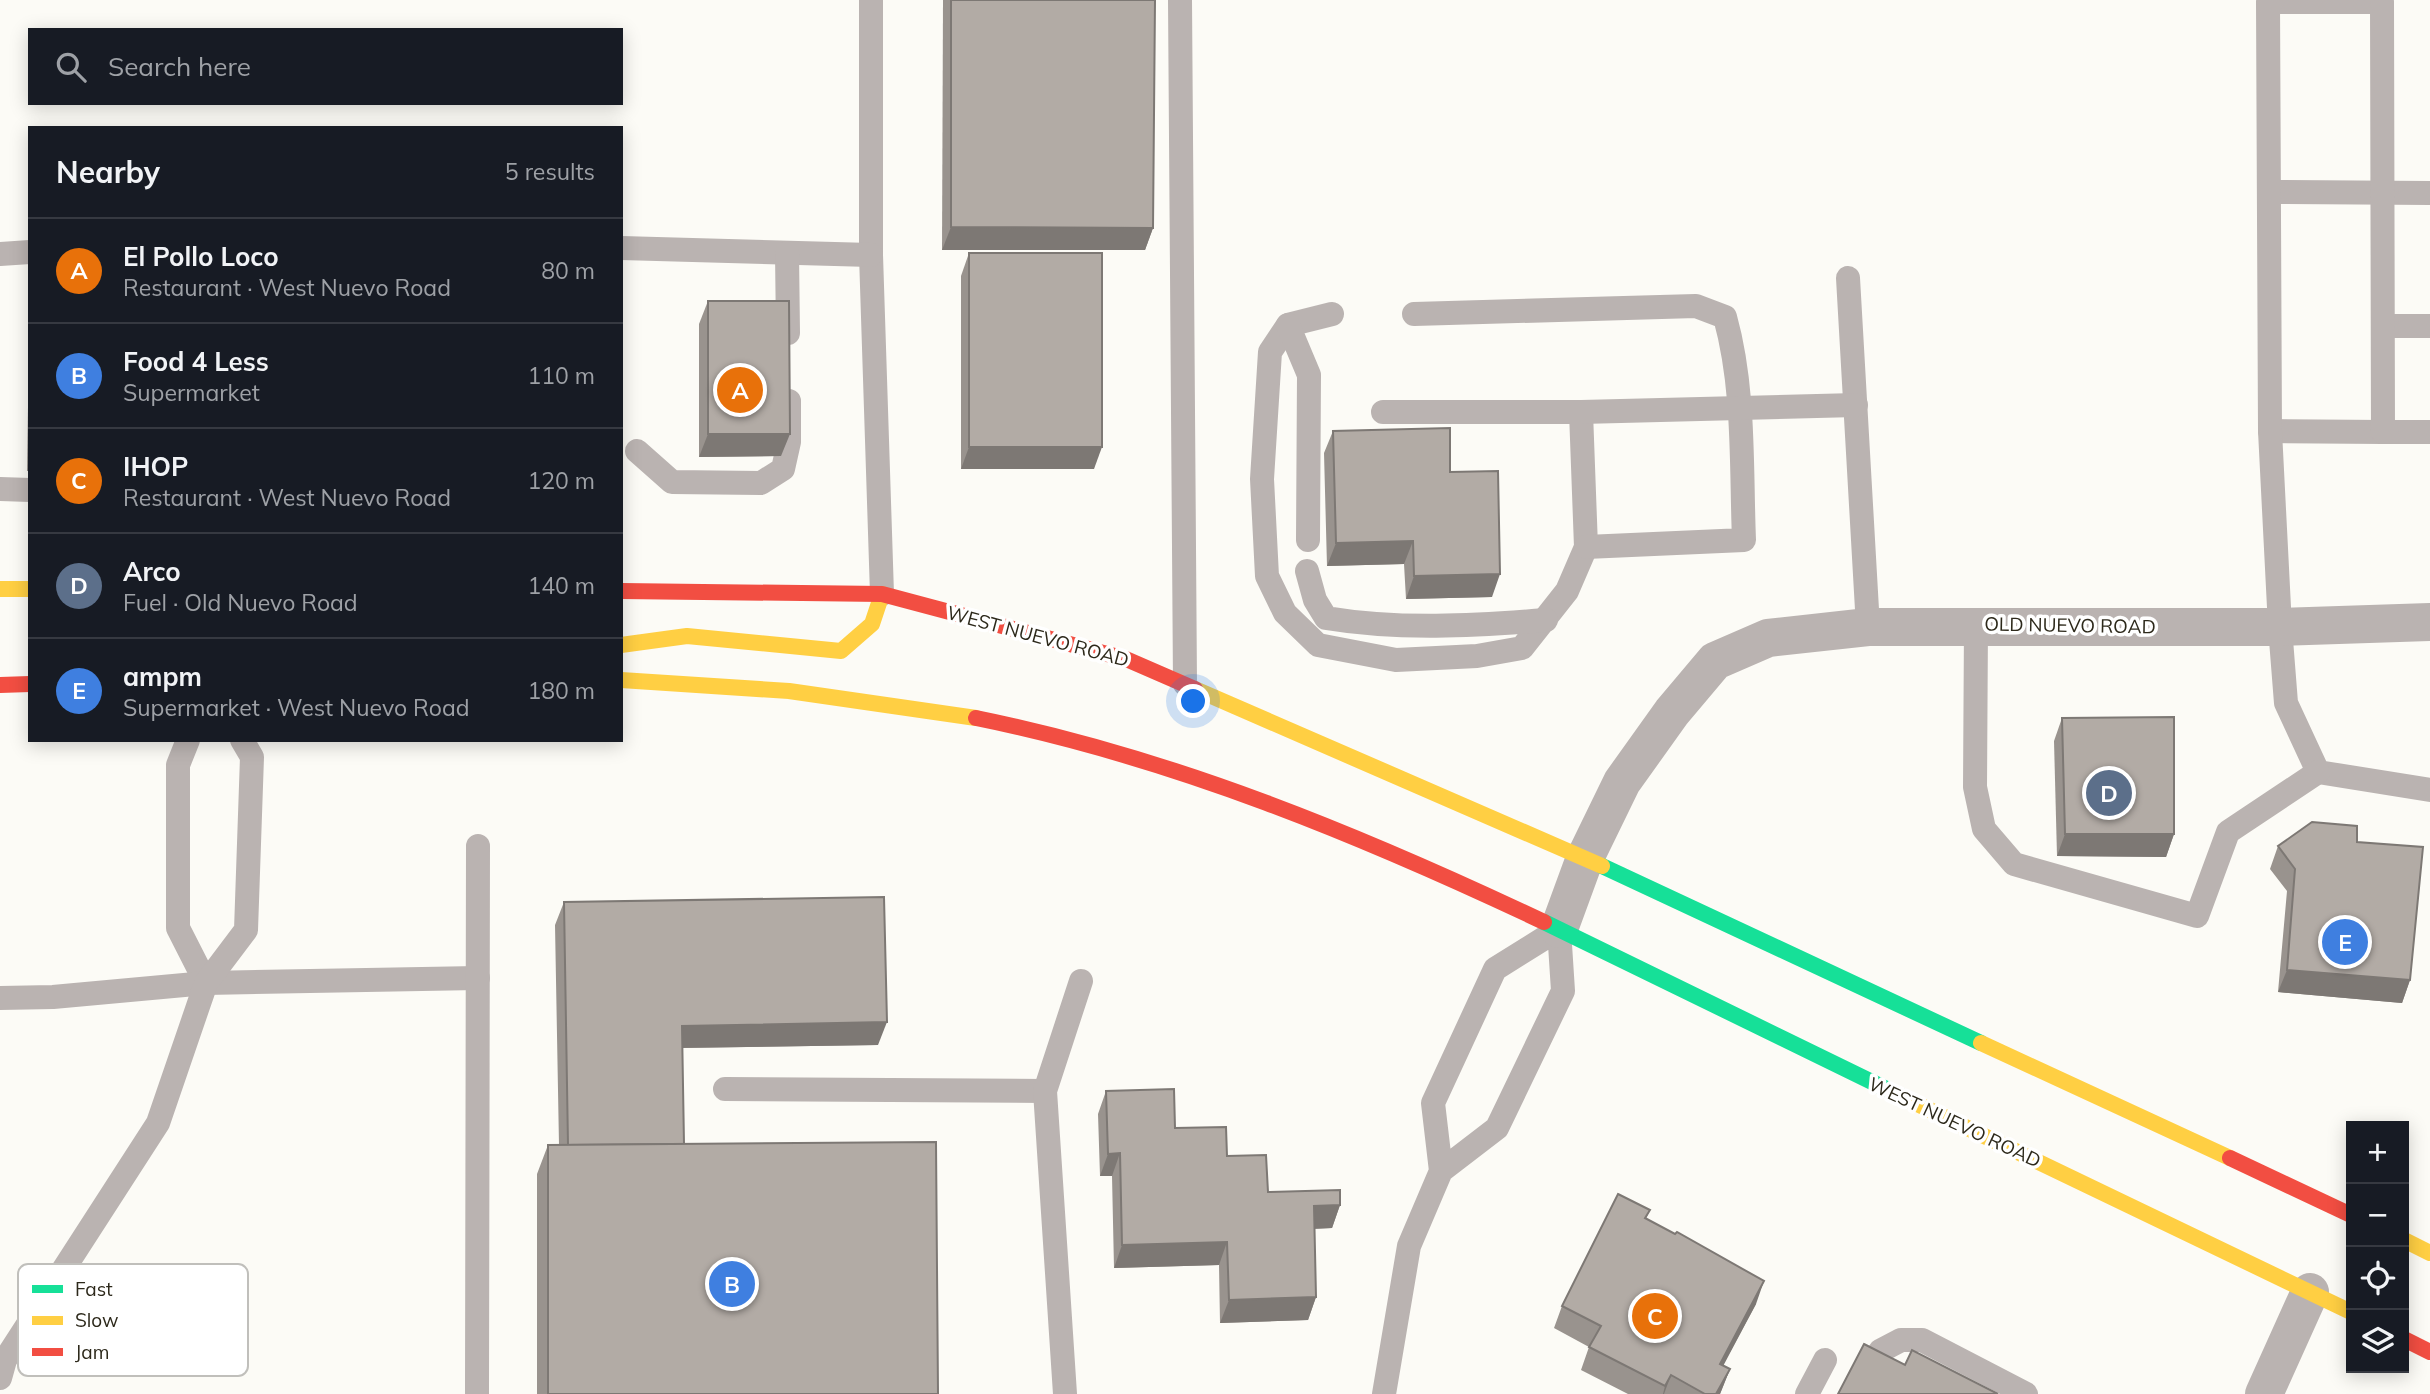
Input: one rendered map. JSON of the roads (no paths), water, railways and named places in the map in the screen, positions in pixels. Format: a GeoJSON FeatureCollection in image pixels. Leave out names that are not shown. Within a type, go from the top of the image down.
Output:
{"type":"FeatureCollection","features":[{"type":"Feature","properties":{"kind":"main road"},"geometry":{"type":"LineString","coordinates":[[0,589],[28,589]]}},
{"type":"Feature","properties":{"kind":"main road","name":"WEST NUEVO ROAD"},"geometry":{"type":"LineString","coordinates":[[623,591],[881,594],[1126,659],[1585,858],[2346,1213]]}},
{"type":"Feature","properties":{"kind":"main road"},"geometry":{"type":"LineString","coordinates":[[623,645],[687,636],[841,650],[872,624],[881,594]]}},
{"type":"Feature","properties":{"kind":"main road","name":"WEST NUEVO ROAD"},"geometry":{"type":"LineString","coordinates":[[623,680],[747,685],[866,699],[958,714],[1066,738],[1175,771],[1289,811],[1478,891],[1559,929],[1635,971],[2347,1310]]}},
{"type":"Feature","properties":{"kind":"main road"},"geometry":{"type":"LineString","coordinates":[[0,685],[28,684]]}},
{"type":"Feature","properties":{"kind":"main road"},"geometry":{"type":"LineString","coordinates":[[2409,1242],[2430,1253]]}},
{"type":"Feature","properties":{"kind":"main road"},"geometry":{"type":"LineString","coordinates":[[2409,1342],[2430,1352]]}},
{"type":"Feature","properties":{"kind":"street","name":"OLD NUEVO ROAD"},"geometry":{"type":"LineString","coordinates":[[1585,858],[1622,782],[1672,712],[1715,662],[1768,638],[1868,626],[1976,624],[2280,627],[2430,622]]}},
{"type":"Feature","properties":{"kind":"street"},"geometry":{"type":"LineString","coordinates":[[1559,929],[1585,858]]}},
{"type":"Feature","properties":{"kind":"street"},"geometry":{"type":"LineString","coordinates":[[2264,1394],[2310,1292]]}},
{"type":"Feature","properties":{"kind":"lane"},"geometry":{"type":"LineString","coordinates":[[871,0],[871,255],[881,594]]}},
{"type":"Feature","properties":{"kind":"lane"},"geometry":{"type":"LineString","coordinates":[[1180,0],[1185,684]]}},
{"type":"Feature","properties":{"kind":"lane"},"geometry":{"type":"LineString","coordinates":[[2318,772],[2286,703],[2280,627],[2270,431],[2268,2],[2384,1],[2383,432]]}},
{"type":"Feature","properties":{"kind":"lane"},"geometry":{"type":"LineString","coordinates":[[2269,192],[2430,193]]}},
{"type":"Feature","properties":{"kind":"lane"},"geometry":{"type":"LineString","coordinates":[[623,248],[871,255]]}},
{"type":"Feature","properties":{"kind":"lane"},"geometry":{"type":"LineString","coordinates":[[0,254],[28,252]]}},
{"type":"Feature","properties":{"kind":"lane"},"geometry":{"type":"LineString","coordinates":[[637,451],[672,482],[761,483],[783,469],[789,443],[787,253]]}},
{"type":"Feature","properties":{"kind":"lane"},"geometry":{"type":"LineString","coordinates":[[1848,278],[1868,626]]}},
{"type":"Feature","properties":{"kind":"lane"},"geometry":{"type":"LineString","coordinates":[[1413,314],[1696,306],[1725,317],[1734,350],[1740,408],[1744,540],[1586,547]]}},
{"type":"Feature","properties":{"kind":"lane"},"geometry":{"type":"LineString","coordinates":[[1332,314],[1288,325],[1270,352],[1262,479],[1267,576],[1285,613],[1318,645],[1396,660],[1477,656],[1522,648],[1567,591],[1586,547],[1581,412]]}},
{"type":"Feature","properties":{"kind":"lane"},"geometry":{"type":"LineString","coordinates":[[1288,325],[1309,375],[1308,540]]}},
{"type":"Feature","properties":{"kind":"lane"},"geometry":{"type":"LineString","coordinates":[[2383,326],[2430,326]]}},
{"type":"Feature","properties":{"kind":"lane"},"geometry":{"type":"LineString","coordinates":[[1382,412],[1581,412],[1856,405]]}},
{"type":"Feature","properties":{"kind":"lane"},"geometry":{"type":"LineString","coordinates":[[2270,431],[2430,432]]}},
{"type":"Feature","properties":{"kind":"lane"},"geometry":{"type":"LineString","coordinates":[[0,489],[28,490]]}},
{"type":"Feature","properties":{"kind":"lane"},"geometry":{"type":"LineString","coordinates":[[1307,571],[1315,600],[1326,618],[1364,624],[1497,624],[1546,620]]}},
{"type":"Feature","properties":{"kind":"lane"},"geometry":{"type":"LineString","coordinates":[[1976,624],[1975,787],[1984,829],[2014,864],[2197,916],[2228,832],[2318,772],[2430,790]]}},
{"type":"Feature","properties":{"kind":"lane"},"geometry":{"type":"LineString","coordinates":[[187,742],[178,765],[178,928],[206,983]]}},
{"type":"Feature","properties":{"kind":"lane"},"geometry":{"type":"LineString","coordinates":[[67,1264],[158,1123],[206,983],[246,930],[252,757],[243,742]]}},
{"type":"Feature","properties":{"kind":"lane"},"geometry":{"type":"LineString","coordinates":[[477,1394],[478,846]]}},
{"type":"Feature","properties":{"kind":"lane"},"geometry":{"type":"LineString","coordinates":[[1384,1394],[1409,1245],[1441,1171],[1497,1128],[1563,991],[1559,929],[1496,969],[1433,1103],[1441,1171]]}},
{"type":"Feature","properties":{"kind":"lane"},"geometry":{"type":"LineString","coordinates":[[0,998],[53,998],[206,983],[478,978]]}},
{"type":"Feature","properties":{"kind":"lane"},"geometry":{"type":"LineString","coordinates":[[1065,1394],[1045,1091],[1081,982]]}},
{"type":"Feature","properties":{"kind":"lane"},"geometry":{"type":"LineString","coordinates":[[726,1089],[1045,1091]]}},
{"type":"Feature","properties":{"kind":"lane"},"geometry":{"type":"LineString","coordinates":[[0,1378],[5,1360],[18,1340]]}},
{"type":"Feature","properties":{"kind":"lane"},"geometry":{"type":"LineString","coordinates":[[1856,1394],[1880,1351],[1901,1340],[1922,1340],[2026,1394]]}},
{"type":"Feature","properties":{"kind":"lane"},"geometry":{"type":"LineString","coordinates":[[1807,1394],[1825,1360]]}},
{"type":"Feature","properties":{"kind":"place","name":"El Pollo Loco"},"geometry":{"type":"Point","coordinates":[740,390]}},
{"type":"Feature","properties":{"kind":"place","name":"Arco"},"geometry":{"type":"Point","coordinates":[2109,793]}},
{"type":"Feature","properties":{"kind":"place","name":"ampm"},"geometry":{"type":"Point","coordinates":[2345,942]}},
{"type":"Feature","properties":{"kind":"place","name":"Food 4 Less"},"geometry":{"type":"Point","coordinates":[732,1284]}},
{"type":"Feature","properties":{"kind":"place","name":"IHOP"},"geometry":{"type":"Point","coordinates":[1655,1316]}}]}
